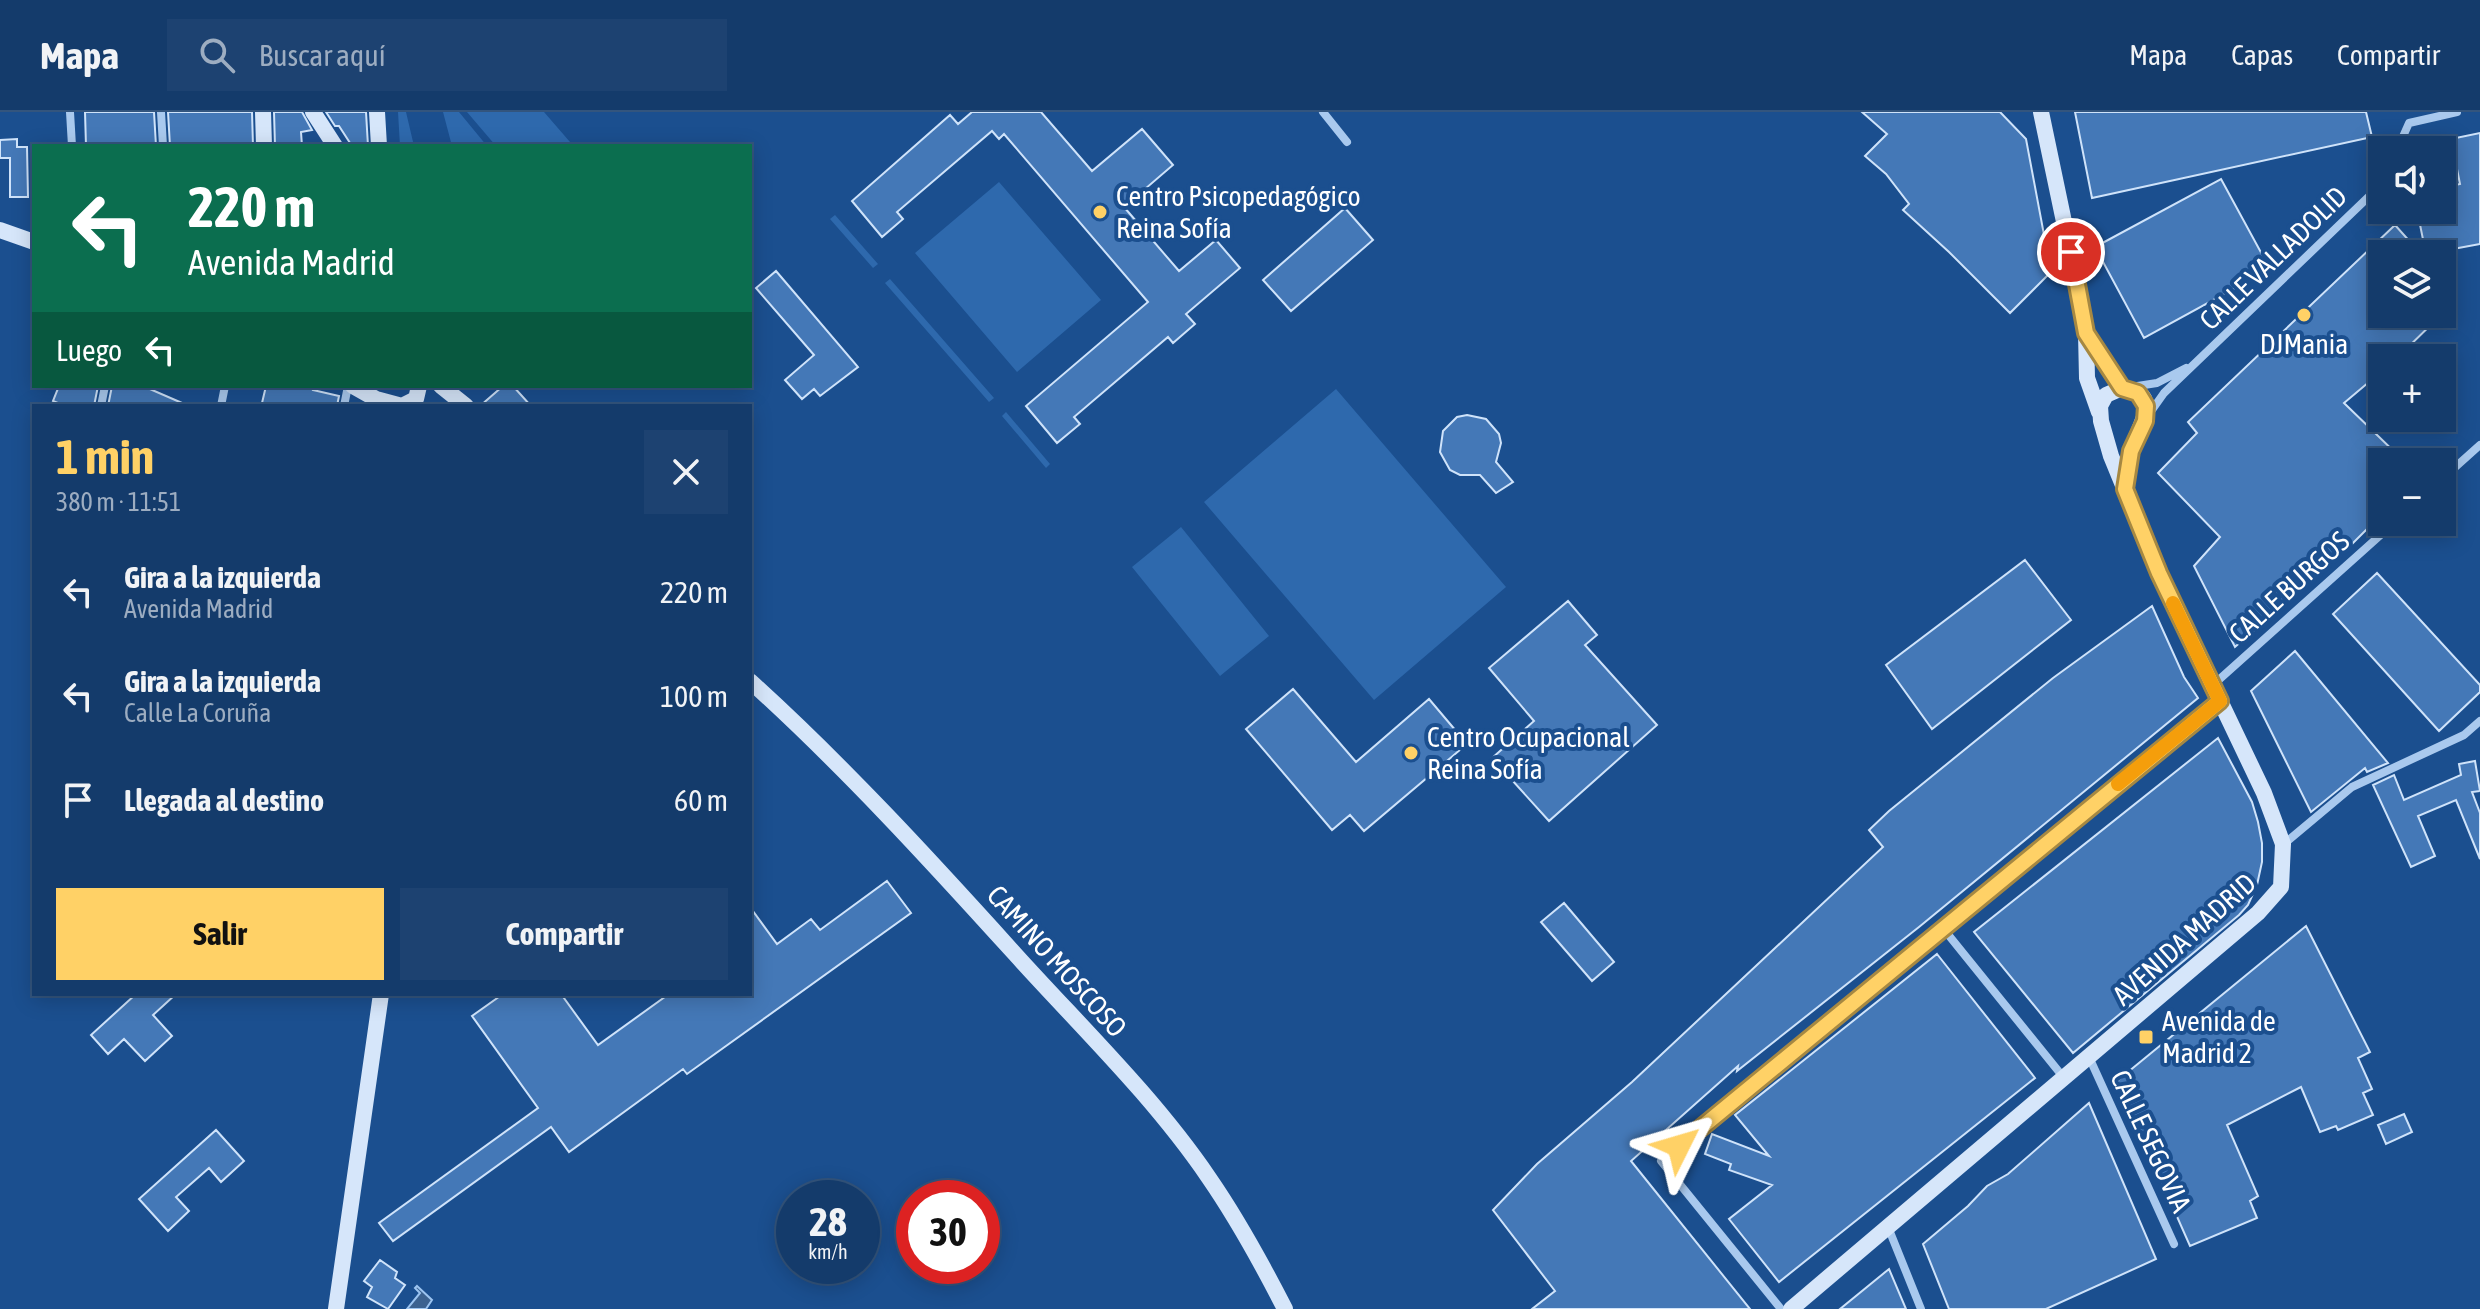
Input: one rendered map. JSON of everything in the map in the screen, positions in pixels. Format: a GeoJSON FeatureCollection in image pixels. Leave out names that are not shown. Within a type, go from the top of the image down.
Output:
{"type":"FeatureCollection","features":[{"type":"Feature","properties":{"kind":"street"},"geometry":{"type":"LineString","coordinates":[[70,112],[72,144]]}},
{"type":"Feature","properties":{"kind":"street"},"geometry":{"type":"LineString","coordinates":[[161,112],[163,144]]}},
{"type":"Feature","properties":{"kind":"street"},"geometry":{"type":"LineString","coordinates":[[263,112],[264,144]]}},
{"type":"Feature","properties":{"kind":"street"},"geometry":{"type":"LineString","coordinates":[[313,112],[334,144]]}},
{"type":"Feature","properties":{"kind":"street"},"geometry":{"type":"LineString","coordinates":[[377,112],[379,144]]}},
{"type":"Feature","properties":{"kind":"street"},"geometry":{"type":"LineString","coordinates":[[1323,112],[1347,142]]}},
{"type":"Feature","properties":{"kind":"street"},"geometry":{"type":"LineString","coordinates":[[2403,136],[2409,123],[2406,112]]}},
{"type":"Feature","properties":{"kind":"street"},"geometry":{"type":"LineString","coordinates":[[2409,123],[2457,112]]}},
{"type":"Feature","properties":{"kind":"street"},"geometry":{"type":"LineString","coordinates":[[2040,113],[2086,333],[2124,388],[2143,399],[2146,406],[2143,424],[2131,451],[2125,489]]}},
{"type":"Feature","properties":{"kind":"street","name":"CALLE VALLADOLID"},"geometry":{"type":"LineString","coordinates":[[2143,424],[2164,393],[2368,197]]}},
{"type":"Feature","properties":{"kind":"street"},"geometry":{"type":"LineString","coordinates":[[0,230],[32,241]]}},
{"type":"Feature","properties":{"kind":"street","name":"AVENIDA MADRID"},"geometry":{"type":"LineString","coordinates":[[1791,1309],[2258,913],[2281,887],[2283,844],[2264,793],[2159,573],[2111,456],[2087,378],[2086,333]]}},
{"type":"Feature","properties":{"kind":"street","name":"CALLE VALLADOLID"},"geometry":{"type":"LineString","coordinates":[[2124,388],[2157,383],[2194,364]]}},
{"type":"Feature","properties":{"kind":"street"},"geometry":{"type":"LineString","coordinates":[[354,388],[376,399],[397,400],[416,399],[419,388]]}},
{"type":"Feature","properties":{"kind":"street"},"geometry":{"type":"LineString","coordinates":[[444,388],[464,404]]}},
{"type":"Feature","properties":{"kind":"street"},"geometry":{"type":"LineString","coordinates":[[2124,388],[2106,395],[2100,416],[2111,432],[2120,435],[2136,431],[2143,424]]}},
{"type":"Feature","properties":{"kind":"street"},"geometry":{"type":"LineString","coordinates":[[2456,466],[2480,445]]}},
{"type":"Feature","properties":{"kind":"street","name":"CALLE BURGOS"},"geometry":{"type":"LineString","coordinates":[[1781,1309],[1661,1161],[2216,693],[2380,536]]}},
{"type":"Feature","properties":{"kind":"street","name":"CAMINO MOSCOSO"},"geometry":{"type":"LineString","coordinates":[[752,683],[842,768],[1168,1124],[1209,1177],[1248,1238],[1285,1309]]}},
{"type":"Feature","properties":{"kind":"street"},"geometry":{"type":"LineString","coordinates":[[2283,844],[2352,787],[2464,735],[2480,721]]}},
{"type":"Feature","properties":{"kind":"street"},"geometry":{"type":"LineString","coordinates":[[1942,927],[2065,1078]]}},
{"type":"Feature","properties":{"kind":"street"},"geometry":{"type":"LineString","coordinates":[[340,1306],[381,996]]}},
{"type":"Feature","properties":{"kind":"street","name":"CALLE SEGOVIA"},"geometry":{"type":"LineString","coordinates":[[2089,1057],[2174,1244]]}},
{"type":"Feature","properties":{"kind":"street"},"geometry":{"type":"LineString","coordinates":[[1888,1227],[1921,1309]]}},
{"type":"Feature","properties":{"kind":"shaded area"},"geometry":{"type":"Polygon","coordinates":[[[398,112],[406,112],[414,144],[400,144],[398,112]]]}},
{"type":"Feature","properties":{"kind":"shaded area"},"geometry":{"type":"Polygon","coordinates":[[[443,112],[459,112],[485,144],[451,144],[443,112]]]}},
{"type":"Feature","properties":{"kind":"shaded area"},"geometry":{"type":"Polygon","coordinates":[[[467,112],[544,112],[570,142],[568,144],[494,144],[467,112]]]}},
{"type":"Feature","properties":{"kind":"shaded area"},"geometry":{"type":"Polygon","coordinates":[[[999,182],[1101,300],[1017,372],[915,253],[999,182]]]}},
{"type":"Feature","properties":{"kind":"shaded area"},"geometry":{"type":"Polygon","coordinates":[[[835,215],[878,264],[873,268],[830,219],[835,215]]]}},
{"type":"Feature","properties":{"kind":"shaded area"},"geometry":{"type":"Polygon","coordinates":[[[890,279],[994,398],[989,402],[885,283],[890,279]]]}},
{"type":"Feature","properties":{"kind":"shaded area"},"geometry":{"type":"Polygon","coordinates":[[[1336,389],[1506,587],[1374,700],[1204,502],[1336,389]]]}},
{"type":"Feature","properties":{"kind":"shaded area"},"geometry":{"type":"Polygon","coordinates":[[[1006,412],[1050,464],[1046,468],[1002,416],[1006,412]]]}},
{"type":"Feature","properties":{"kind":"shaded area"},"geometry":{"type":"Polygon","coordinates":[[[1181,527],[1269,636],[1220,676],[1132,567],[1181,527]]]}},
{"type":"Feature","properties":{"kind":"shaded area"},"geometry":{"type":"Polygon","coordinates":[[[417,1286],[432,1300],[426,1309],[407,1309],[420,1293],[415,1288],[417,1286]]]}},
{"type":"Feature","properties":{"kind":"building"},"geometry":{"type":"Polygon","coordinates":[[[85,112],[154,112],[156,144],[86,144],[85,112]]]}},
{"type":"Feature","properties":{"kind":"building"},"geometry":{"type":"Polygon","coordinates":[[[168,112],[252,112],[253,144],[170,144],[168,112]]]}},
{"type":"Feature","properties":{"kind":"building"},"geometry":{"type":"Polygon","coordinates":[[[274,112],[302,112],[312,130],[301,132],[302,144],[275,144],[274,112]]]}},
{"type":"Feature","properties":{"kind":"building"},"geometry":{"type":"Polygon","coordinates":[[[326,112],[366,112],[368,144],[351,144],[339,126],[335,126],[326,112]]]}},
{"type":"Feature","properties":{"kind":"building"},"geometry":{"type":"Polygon","coordinates":[[[972,112],[1041,112],[1092,171],[1142,129],[1173,165],[1124,207],[1179,271],[1216,240],[1240,268],[1186,314],[1195,324],[1173,343],[1168,337],[1074,417],[1080,424],[1057,443],[1026,406],[1148,302],[1004,134],[999,139],[992,131],[897,212],[903,219],[882,237],[852,201],[950,115],[958,124],[972,112]]]}},
{"type":"Feature","properties":{"kind":"building"},"geometry":{"type":"Polygon","coordinates":[[[1862,112],[2000,112],[2026,139],[2051,272],[2010,313],[1903,210],[1909,204],[1886,174],[1865,156],[1887,134],[1862,112]]]}},
{"type":"Feature","properties":{"kind":"building"},"geometry":{"type":"Polygon","coordinates":[[[2075,112],[2366,112],[2372,136],[2368,138],[2092,198],[2075,112]]]}},
{"type":"Feature","properties":{"kind":"building"},"geometry":{"type":"Polygon","coordinates":[[[2480,133],[2480,244],[2456,248],[2456,240],[2423,240],[2420,224],[2456,224],[2456,185],[2460,184],[2456,138],[2480,133]]]}},
{"type":"Feature","properties":{"kind":"building"},"geometry":{"type":"Polygon","coordinates":[[[17,139],[17,147],[27,147],[28,197],[10,197],[10,158],[0,158],[0,140],[17,139]]]}},
{"type":"Feature","properties":{"kind":"building"},"geometry":{"type":"Polygon","coordinates":[[[2221,179],[2270,269],[2144,338],[2095,247],[2221,179]]]}},
{"type":"Feature","properties":{"kind":"building"},"geometry":{"type":"Polygon","coordinates":[[[1345,208],[1373,240],[1291,311],[1263,280],[1345,208]]]}},
{"type":"Feature","properties":{"kind":"building"},"geometry":{"type":"Polygon","coordinates":[[[2395,225],[2408,240],[2379,240],[2395,225]]]}},
{"type":"Feature","properties":{"kind":"building"},"geometry":{"type":"Polygon","coordinates":[[[2368,251],[2368,328],[2428,328],[2411,344],[2368,344],[2368,383],[2344,403],[2368,426],[2368,432],[2374,432],[2391,448],[2368,448],[2368,528],[2235,647],[2194,566],[2220,537],[2158,473],[2197,433],[2188,422],[2368,251]]]}},
{"type":"Feature","properties":{"kind":"building"},"geometry":{"type":"Polygon","coordinates":[[[776,271],[858,367],[820,396],[814,389],[802,399],[785,380],[814,355],[756,288],[776,271]]]}},
{"type":"Feature","properties":{"kind":"building"},"geometry":{"type":"Polygon","coordinates":[[[58,388],[98,388],[94,404],[60,404],[53,401],[58,388]]]}},
{"type":"Feature","properties":{"kind":"building"},"geometry":{"type":"Polygon","coordinates":[[[112,388],[148,388],[184,404],[108,404],[112,388]]]}},
{"type":"Feature","properties":{"kind":"building"},"geometry":{"type":"Polygon","coordinates":[[[266,388],[314,388],[339,396],[337,404],[262,403],[266,388]]]}},
{"type":"Feature","properties":{"kind":"building"},"geometry":{"type":"Polygon","coordinates":[[[501,388],[515,388],[529,404],[482,404],[501,388]]]}},
{"type":"Feature","properties":{"kind":"building"},"geometry":{"type":"Polygon","coordinates":[[[1467,415],[1486,419],[1499,434],[1501,443],[1496,462],[1513,482],[1496,493],[1480,475],[1460,475],[1450,470],[1440,452],[1443,431],[1457,417],[1467,415]]]}},
{"type":"Feature","properties":{"kind":"building"},"geometry":{"type":"Polygon","coordinates":[[[2025,560],[2071,620],[1932,729],[1886,665],[2025,560]]]}},
{"type":"Feature","properties":{"kind":"building"},"geometry":{"type":"Polygon","coordinates":[[[2377,573],[2480,685],[2480,692],[2439,731],[2333,614],[2377,573]]]}},
{"type":"Feature","properties":{"kind":"building"},"geometry":{"type":"Polygon","coordinates":[[[1568,601],[1597,635],[1585,645],[1657,725],[1549,821],[1492,758],[1534,721],[1489,668],[1568,601]]]}},
{"type":"Feature","properties":{"kind":"building"},"geometry":{"type":"Polygon","coordinates":[[[2152,606],[2184,677],[2198,698],[1919,927],[1737,1071],[1738,1066],[1631,1161],[1750,1309],[1532,1309],[1555,1291],[1493,1210],[1537,1164],[1632,1082],[1883,847],[1869,830],[1889,811],[2053,678],[2152,606]]]}},
{"type":"Feature","properties":{"kind":"building"},"geometry":{"type":"Polygon","coordinates":[[[2295,651],[2388,763],[2367,772],[2365,768],[2311,812],[2251,691],[2295,651]]]}},
{"type":"Feature","properties":{"kind":"building","name":"Centro Ocupacional Reina Sofía"},"geometry":{"type":"Polygon","coordinates":[[[1293,689],[1356,762],[1429,699],[1467,744],[1364,831],[1350,815],[1332,830],[1246,729],[1293,689]]]}},
{"type":"Feature","properties":{"kind":"building"},"geometry":{"type":"Polygon","coordinates":[[[2218,738],[2252,802],[2262,843],[2257,885],[2248,905],[2073,1053],[1974,932],[2218,738]]]}},
{"type":"Feature","properties":{"kind":"building"},"geometry":{"type":"Polygon","coordinates":[[[2475,761],[2480,791],[2472,792],[2480,813],[2480,859],[2456,800],[2418,816],[2435,856],[2411,867],[2373,785],[2394,775],[2404,800],[2461,775],[2459,764],[2475,761]]]}},
{"type":"Feature","properties":{"kind":"building"},"geometry":{"type":"Polygon","coordinates":[[[887,881],[911,913],[687,1074],[683,1069],[569,1152],[551,1127],[393,1241],[379,1223],[538,1108],[472,1016],[500,996],[562,996],[598,1045],[666,996],[752,996],[752,910],[777,944],[811,919],[820,930],[887,881]]]}},
{"type":"Feature","properties":{"kind":"building"},"geometry":{"type":"Polygon","coordinates":[[[1564,903],[1614,962],[1592,981],[1541,922],[1564,903]]]}},
{"type":"Feature","properties":{"kind":"building"},"geometry":{"type":"Polygon","coordinates":[[[2306,926],[2370,1052],[2358,1058],[2372,1089],[2363,1093],[2373,1115],[2338,1130],[2336,1126],[2320,1132],[2301,1087],[2227,1125],[2258,1196],[2250,1201],[2257,1218],[2190,1246],[2117,1081],[2306,926]]]}},
{"type":"Feature","properties":{"kind":"building"},"geometry":{"type":"Polygon","coordinates":[[[1937,954],[2035,1078],[1779,1282],[1729,1219],[1772,1185],[1729,1170],[1731,1164],[1705,1154],[1712,1134],[1769,1156],[1735,1115],[1937,954]]]}},
{"type":"Feature","properties":{"kind":"building"},"geometry":{"type":"Polygon","coordinates":[[[134,996],[174,996],[153,1015],[172,1036],[145,1061],[124,1039],[108,1054],[91,1035],[134,996]]]}},
{"type":"Feature","properties":{"kind":"building"},"geometry":{"type":"Polygon","coordinates":[[[2089,1103],[2156,1259],[2046,1309],[1949,1309],[1923,1244],[1987,1186],[2008,1174],[2089,1103]]]}},
{"type":"Feature","properties":{"kind":"building"},"geometry":{"type":"Polygon","coordinates":[[[2404,1114],[2412,1132],[2386,1144],[2378,1125],[2404,1114]]]}},
{"type":"Feature","properties":{"kind":"building"},"geometry":{"type":"Polygon","coordinates":[[[216,1130],[244,1161],[221,1182],[209,1168],[176,1197],[189,1211],[168,1231],[139,1199],[216,1130]]]}},
{"type":"Feature","properties":{"kind":"building"},"geometry":{"type":"Polygon","coordinates":[[[380,1260],[397,1272],[395,1278],[405,1285],[388,1309],[367,1297],[372,1287],[364,1281],[380,1260]]]}},
{"type":"Feature","properties":{"kind":"building"},"geometry":{"type":"Polygon","coordinates":[[[1889,1269],[1906,1309],[1840,1309],[1889,1269]]]}},
{"type":"Feature","properties":{"kind":"slow traffic"},"geometry":{"type":"LineString","coordinates":[[2118,784],[2220,701],[2173,603]]}},
{"type":"Feature","properties":{"kind":"place","name":"Centro Psicopedagógico Reina Sofía"},"geometry":{"type":"Point","coordinates":[1100,212]}},
{"type":"Feature","properties":{"kind":"place","name":"DJMania"},"geometry":{"type":"Point","coordinates":[2304,315]}},
{"type":"Feature","properties":{"kind":"place","name":"Centro Ocupacional Reina Sofía"},"geometry":{"type":"Point","coordinates":[1411,753]}},
{"type":"Feature","properties":{"kind":"place","name":"Avenida de Madrid 2"},"geometry":{"type":"Point","coordinates":[2146,1037]}},
{"type":"Feature","properties":{"kind":"route"},"geometry":{"type":"LineString","coordinates":[[1679,1146],[2220,701],[2159,573],[2125,489],[2131,451],[2145,421],[2146,406],[2138,393],[2122,388],[2086,333],[2071,252]]}}]}
